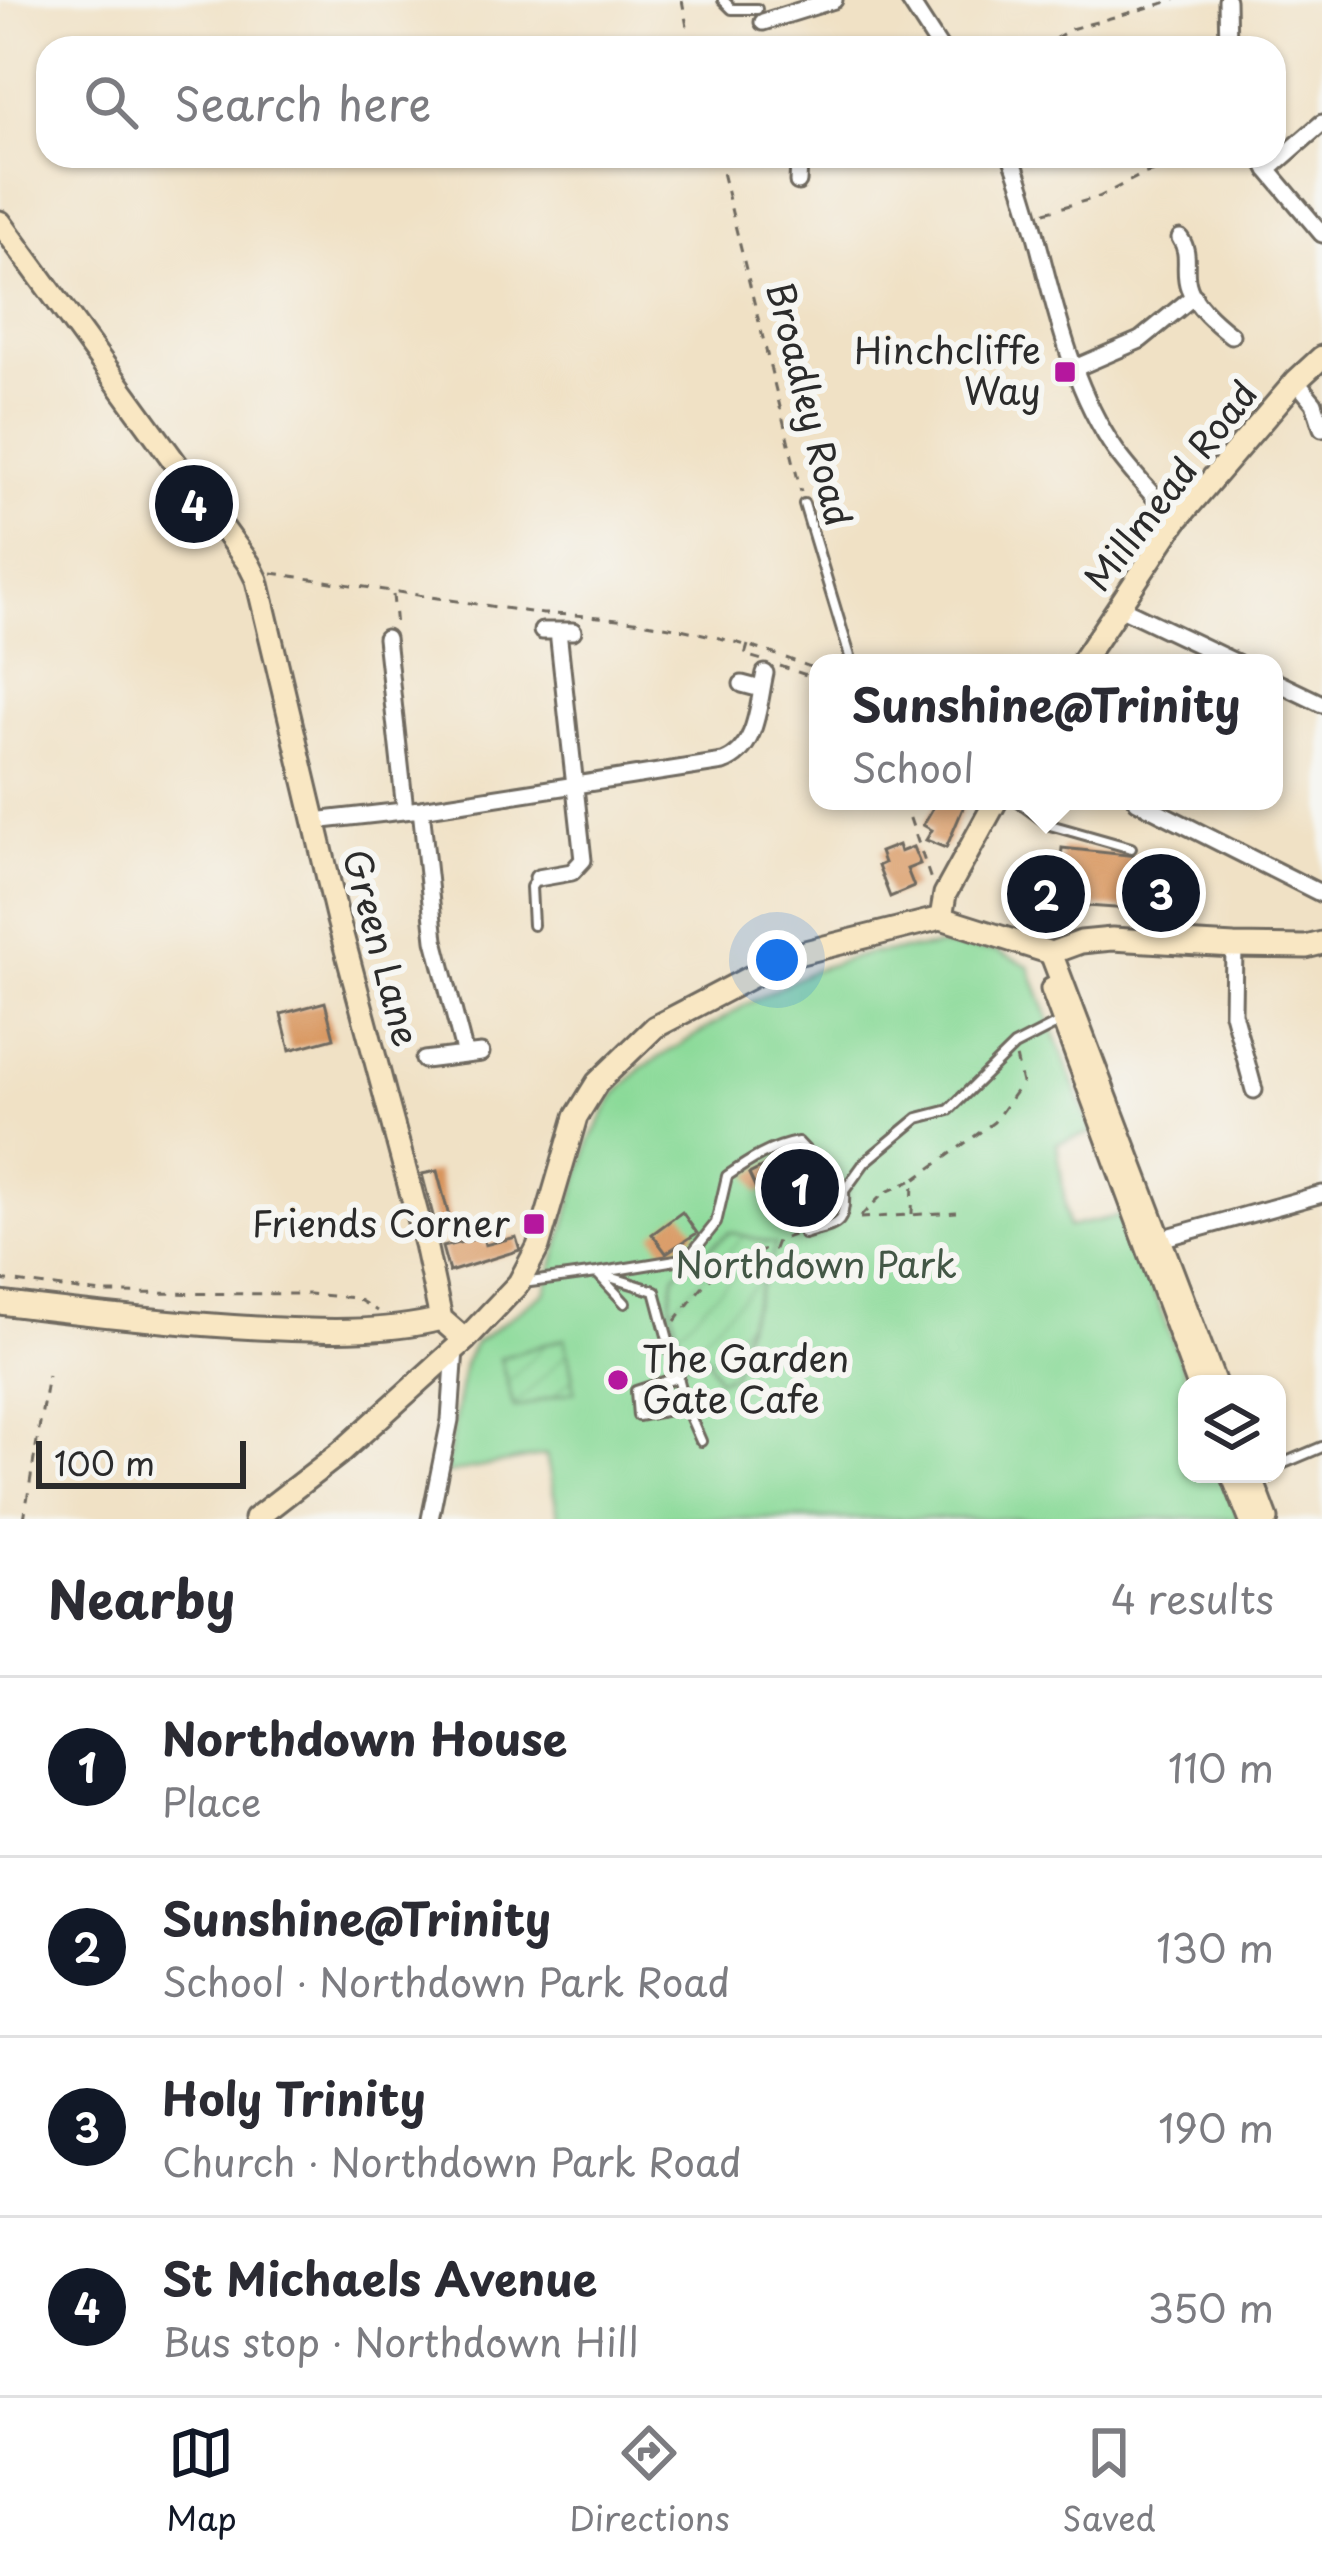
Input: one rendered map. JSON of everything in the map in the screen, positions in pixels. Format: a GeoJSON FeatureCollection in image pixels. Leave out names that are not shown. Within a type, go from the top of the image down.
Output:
{"type":"FeatureCollection","features":[{"type":"Feature","properties":{"kind":"main road","name":"Green Lane"},"geometry":{"type":"LineString","coordinates":[[0,222],[249,564],[266,608],[314,821],[441,1319]]}},
{"type":"Feature","properties":{"kind":"main road","name":"Millmead Road"},"geometry":{"type":"LineString","coordinates":[[1087,654],[1176,521],[1322,357]]}},
{"type":"Feature","properties":{"kind":"main road"},"geometry":{"type":"LineString","coordinates":[[941,918],[945,894],[991,810]]}},
{"type":"Feature","properties":{"kind":"main road"},"geometry":{"type":"LineString","coordinates":[[255,1519],[340,1454],[460,1345],[519,1283],[538,1247],[576,1117],[597,1083],[655,1027],[794,955],[941,918],[1051,953],[1112,939],[1234,946],[1322,943]]}},
{"type":"Feature","properties":{"kind":"main road"},"geometry":{"type":"LineString","coordinates":[[1051,953],[1049,978],[1062,1021],[1090,1077]]}},
{"type":"Feature","properties":{"kind":"main road"},"geometry":{"type":"LineString","coordinates":[[1051,953],[1195,1375]]}},
{"type":"Feature","properties":{"kind":"main road"},"geometry":{"type":"LineString","coordinates":[[1152,1241],[1211,1375]]}},
{"type":"Feature","properties":{"kind":"main road"},"geometry":{"type":"LineString","coordinates":[[0,1303],[134,1321],[304,1330],[441,1319],[460,1345]]}},
{"type":"Feature","properties":{"kind":"main road"},"geometry":{"type":"LineString","coordinates":[[1248,1483],[1250,1519]]}},
{"type":"Feature","properties":{"kind":"main road"},"geometry":{"type":"LineString","coordinates":[[1251,1483],[1267,1519]]}},
{"type":"Feature","properties":{"kind":"street"},"geometry":{"type":"LineString","coordinates":[[763,20],[834,0]]}},
{"type":"Feature","properties":{"kind":"street"},"geometry":{"type":"LineString","coordinates":[[908,0],[932,36]]}},
{"type":"Feature","properties":{"kind":"street"},"geometry":{"type":"LineString","coordinates":[[1227,0],[1228,36]]}},
{"type":"Feature","properties":{"kind":"street"},"geometry":{"type":"LineString","coordinates":[[1286,148],[1322,123]]}},
{"type":"Feature","properties":{"kind":"street"},"geometry":{"type":"LineString","coordinates":[[798,182],[800,168]]}},
{"type":"Feature","properties":{"kind":"street"},"geometry":{"type":"LineString","coordinates":[[1015,168],[1075,368],[1116,451],[1176,521]]}},
{"type":"Feature","properties":{"kind":"street"},"geometry":{"type":"LineString","coordinates":[[1268,168],[1322,233]]}},
{"type":"Feature","properties":{"kind":"street"},"geometry":{"type":"LineString","coordinates":[[1180,238],[1188,253],[1188,286],[1232,335]]}},
{"type":"Feature","properties":{"kind":"street"},"geometry":{"type":"LineString","coordinates":[[1075,368],[1140,340],[1194,296]]}},
{"type":"Feature","properties":{"kind":"street"},"geometry":{"type":"LineString","coordinates":[[1296,381],[1313,403],[1322,428]]}},
{"type":"Feature","properties":{"kind":"street"},"geometry":{"type":"LineString","coordinates":[[1117,606],[1218,654]]}},
{"type":"Feature","properties":{"kind":"street"},"geometry":{"type":"LineString","coordinates":[[538,878],[572,872],[583,860],[558,631]]}},
{"type":"Feature","properties":{"kind":"street"},"geometry":{"type":"LineString","coordinates":[[386,638],[435,940],[473,1054],[424,1060]]}},
{"type":"Feature","properties":{"kind":"street"},"geometry":{"type":"LineString","coordinates":[[314,821],[733,758],[748,741],[763,681],[742,684]]}},
{"type":"Feature","properties":{"kind":"street"},"geometry":{"type":"LineString","coordinates":[[1283,685],[1322,704]]}},
{"type":"Feature","properties":{"kind":"street"},"geometry":{"type":"LineString","coordinates":[[1155,810],[1322,893]]}},
{"type":"Feature","properties":{"kind":"street"},"geometry":{"type":"LineString","coordinates":[[1234,946],[1233,1013],[1254,1090]]}},
{"type":"Feature","properties":{"kind":"street"},"geometry":{"type":"LineString","coordinates":[[1152,1241],[1322,1194]]}},
{"type":"Feature","properties":{"kind":"street"},"geometry":{"type":"LineString","coordinates":[[430,1519],[460,1345]]}},
{"type":"Feature","properties":{"kind":"lane"},"geometry":{"type":"LineString","coordinates":[[723,0],[732,9],[763,20]]}},
{"type":"Feature","properties":{"kind":"lane","name":"Broadley Road"},"geometry":{"type":"LineString","coordinates":[[804,504],[849,654]]}},
{"type":"Feature","properties":{"kind":"lane"},"geometry":{"type":"LineString","coordinates":[[1029,810],[1050,825],[1131,848]]}},
{"type":"Feature","properties":{"kind":"lane"},"geometry":{"type":"LineString","coordinates":[[533,925],[530,887],[538,878]]}},
{"type":"Feature","properties":{"kind":"lane"},"geometry":{"type":"LineString","coordinates":[[804,1234],[841,1221],[844,1191],[865,1162],[918,1118],[950,1110],[1014,1046],[1062,1021]]}},
{"type":"Feature","properties":{"kind":"lane"},"geometry":{"type":"LineString","coordinates":[[519,1283],[688,1258],[716,1223],[727,1177],[758,1155],[785,1144],[798,1142],[844,1191]]}},
{"type":"Feature","properties":{"kind":"lane"},"geometry":{"type":"LineString","coordinates":[[597,1273],[625,1304]]}},
{"type":"Feature","properties":{"kind":"lane"},"geometry":{"type":"LineString","coordinates":[[597,1273],[655,1292],[686,1407],[701,1442]]}},
{"type":"Feature","properties":{"kind":"lane"},"geometry":{"type":"LineString","coordinates":[[679,1377],[636,1390],[638,1416],[686,1407]]}},
{"type":"Feature","properties":{"kind":"lane"},"geometry":{"type":"LineString","coordinates":[[1286,1462],[1322,1448]]}},
{"type":"Feature","properties":{"kind":"path"},"geometry":{"type":"LineString","coordinates":[[682,0],[689,36]]}},
{"type":"Feature","properties":{"kind":"path"},"geometry":{"type":"LineString","coordinates":[[1060,36],[1175,0]]}},
{"type":"Feature","properties":{"kind":"path","name":"Broadley Road"},"geometry":{"type":"LineString","coordinates":[[721,168],[804,504]]}},
{"type":"Feature","properties":{"kind":"path"},"geometry":{"type":"LineString","coordinates":[[1031,216],[1099,197],[1167,168]]}},
{"type":"Feature","properties":{"kind":"path"},"geometry":{"type":"LineString","coordinates":[[249,564],[282,578],[690,631],[809,667]]}},
{"type":"Feature","properties":{"kind":"path"},"geometry":{"type":"LineString","coordinates":[[386,638],[397,637],[393,593]]}},
{"type":"Feature","properties":{"kind":"path"},"geometry":{"type":"LineString","coordinates":[[748,645],[746,655],[809,677]]}},
{"type":"Feature","properties":{"kind":"path"},"geometry":{"type":"LineString","coordinates":[[907,810],[929,879],[945,894]]}},
{"type":"Feature","properties":{"kind":"path"},"geometry":{"type":"LineString","coordinates":[[956,1212],[860,1218],[884,1193],[913,1181],[994,1122],[1022,1083],[1014,1046]]}},
{"type":"Feature","properties":{"kind":"path"},"geometry":{"type":"LineString","coordinates":[[912,1214],[913,1181]]}},
{"type":"Feature","properties":{"kind":"path"},"geometry":{"type":"LineString","coordinates":[[666,1332],[714,1272],[737,1256],[774,1249],[788,1234],[804,1234]]}},
{"type":"Feature","properties":{"kind":"path"},"geometry":{"type":"LineString","coordinates":[[0,1280],[102,1293],[356,1298],[376,1309],[383,1327]]}},
{"type":"Feature","properties":{"kind":"path"},"geometry":{"type":"LineString","coordinates":[[24,1519],[48,1375]]}},
{"type":"Feature","properties":{"kind":"green space","name":"Northdown Park"},"geometry":{"type":"Polygon","coordinates":[[[941,946],[997,951],[1029,966],[1092,1133],[1057,1143],[1068,1227],[1124,1215],[1186,1375],[1178,1375],[1178,1483],[1226,1483],[1240,1519],[559,1519],[546,1455],[445,1474],[464,1364],[475,1343],[545,1292],[590,1141],[615,1095],[642,1068],[747,1004],[814,970],[866,954],[941,946]]]}},
{"type":"Feature","properties":{"kind":"green space"},"geometry":{"type":"Polygon","coordinates":[[[730,1232],[776,1244],[733,1376],[718,1379],[706,1355],[686,1364],[670,1302],[675,1274],[730,1232]]]}},
{"type":"Feature","properties":{"kind":"green space"},"geometry":{"type":"Polygon","coordinates":[[[565,1338],[575,1391],[514,1408],[500,1358],[565,1338]]]}},
{"type":"Feature","properties":{"kind":"building"},"geometry":{"type":"Polygon","coordinates":[[[932,810],[962,810],[946,848],[926,840],[932,830],[923,825],[932,810]]]}},
{"type":"Feature","properties":{"kind":"building"},"geometry":{"type":"Polygon","coordinates":[[[898,845],[900,852],[913,847],[920,864],[907,869],[914,887],[890,897],[878,866],[884,863],[880,852],[898,845]]]}},
{"type":"Feature","properties":{"kind":"building"},"geometry":{"type":"Polygon","coordinates":[[[1062,848],[1137,856],[1138,862],[1160,864],[1160,875],[1187,877],[1184,913],[1032,902],[1035,882],[1058,885],[1062,848]]]}},
{"type":"Feature","properties":{"kind":"building"},"geometry":{"type":"Polygon","coordinates":[[[325,1002],[334,1038],[290,1050],[281,1014],[325,1002]]]}},
{"type":"Feature","properties":{"kind":"building"},"geometry":{"type":"Polygon","coordinates":[[[795,1151],[813,1170],[830,1205],[795,1222],[776,1184],[758,1193],[749,1174],[795,1151]]]}},
{"type":"Feature","properties":{"kind":"building"},"geometry":{"type":"Polygon","coordinates":[[[437,1171],[451,1224],[436,1227],[422,1174],[437,1171]]]}},
{"type":"Feature","properties":{"kind":"building"},"geometry":{"type":"Polygon","coordinates":[[[682,1212],[697,1233],[666,1253],[652,1234],[682,1212]]]}},
{"type":"Feature","properties":{"kind":"building"},"geometry":{"type":"Polygon","coordinates":[[[483,1237],[485,1245],[516,1237],[520,1250],[449,1272],[442,1247],[483,1237]]]}},
{"type":"Feature","properties":{"kind":"place","name":"Hinchcliffe Way"},"geometry":{"type":"Point","coordinates":[1065,372]}},
{"type":"Feature","properties":{"kind":"place","name":"St Michaels Avenue"},"geometry":{"type":"Point","coordinates":[194,504]}},
{"type":"Feature","properties":{"kind":"place","name":"Holy Trinity"},"geometry":{"type":"Point","coordinates":[1161,893]}},
{"type":"Feature","properties":{"kind":"place","name":"Sunshine@Trinity"},"geometry":{"type":"Point","coordinates":[1046,894]}},
{"type":"Feature","properties":{"kind":"place","name":"Northdown House"},"geometry":{"type":"Point","coordinates":[800,1188]}},
{"type":"Feature","properties":{"kind":"place","name":"Friends Corner"},"geometry":{"type":"Point","coordinates":[534,1224]}},
{"type":"Feature","properties":{"kind":"place","name":"The Garden Gate Cafe"},"geometry":{"type":"Point","coordinates":[618,1380]}}]}
